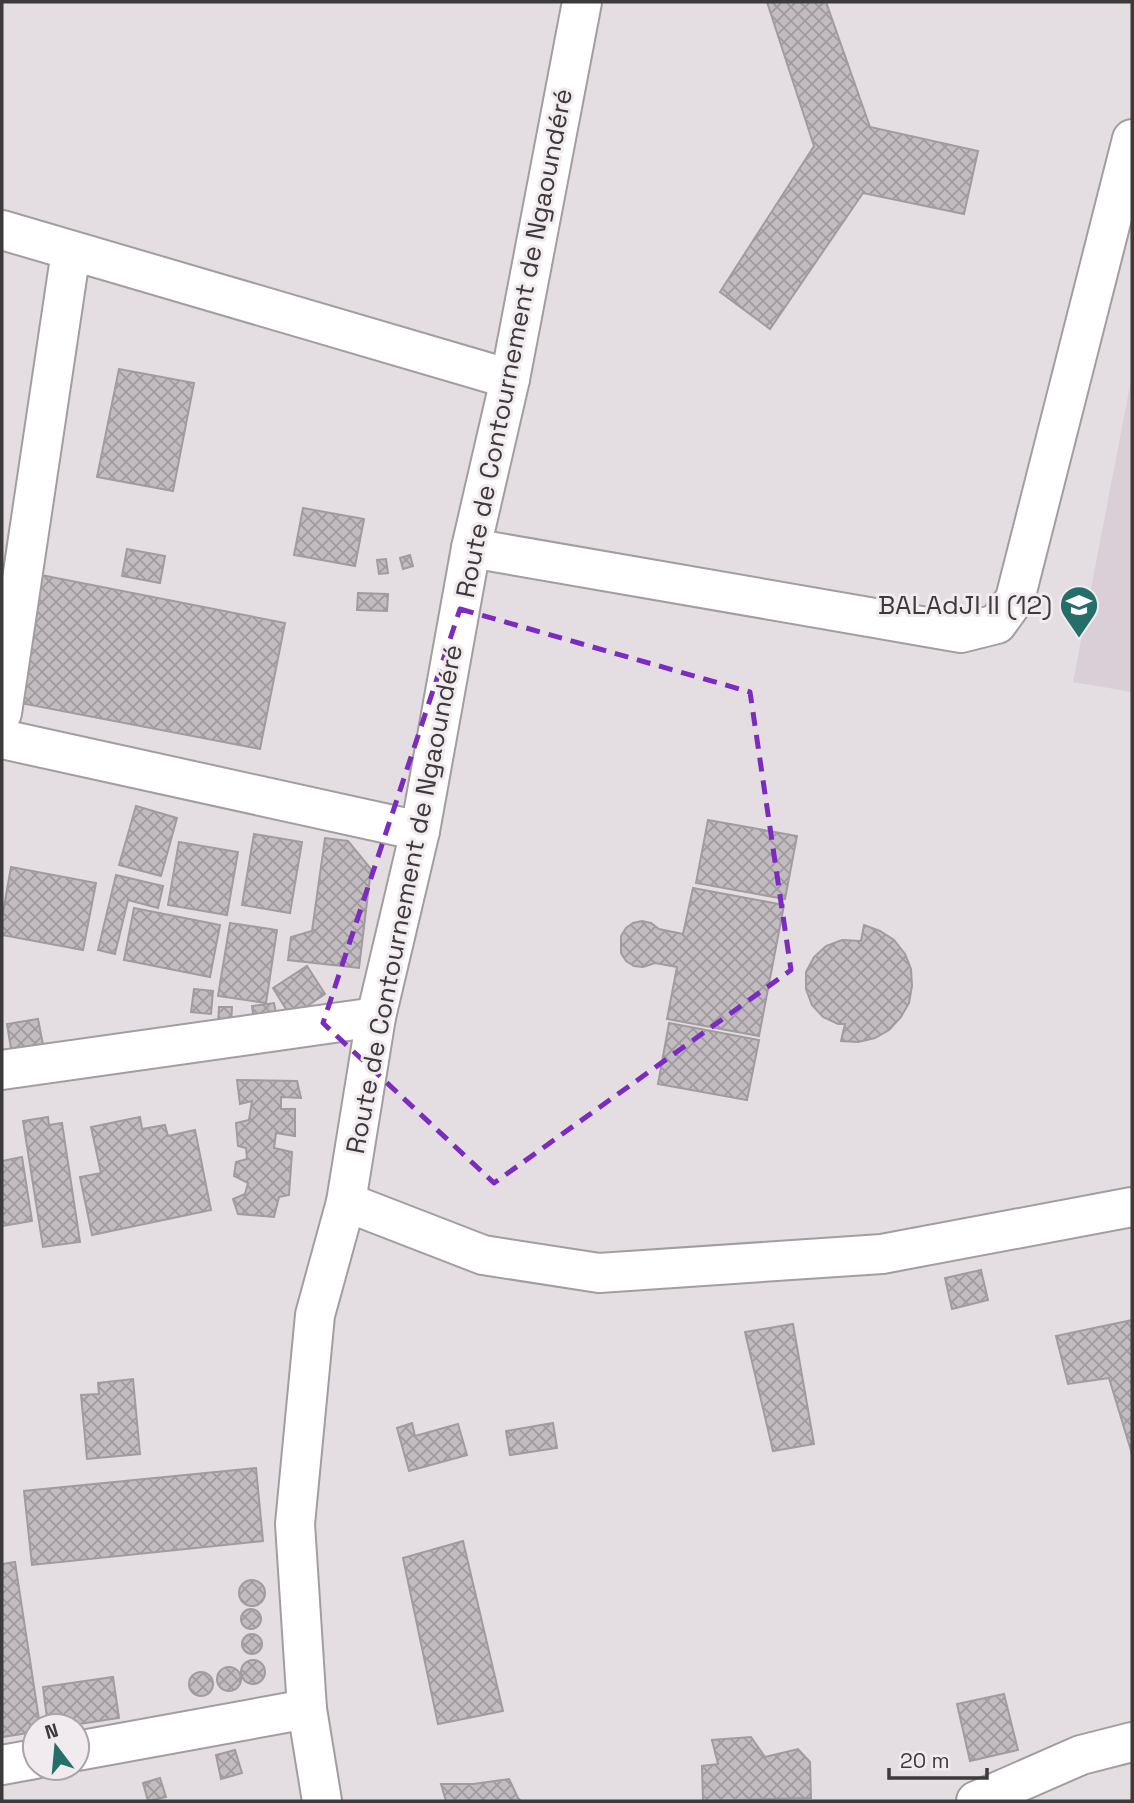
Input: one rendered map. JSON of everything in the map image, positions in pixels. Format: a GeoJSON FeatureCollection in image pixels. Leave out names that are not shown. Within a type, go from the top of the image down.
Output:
{"type":"FeatureCollection","features":[{"type":"Feature","properties":{"kind":"street","name":"Route de Contournement de Ngaoundéré"},"geometry":{"type":"LineString","coordinates":[[322,1801],[307,1709],[295,1524],[315,1315],[345,1202],[376,1017],[420,831],[471,548],[510,379],[582,2]]}},
{"type":"Feature","properties":{"kind":"street"},"geometry":{"type":"LineString","coordinates":[[471,548],[961,633],[997,624],[1015,599],[1132,139]]}},
{"type":"Feature","properties":{"kind":"street"},"geometry":{"type":"LineString","coordinates":[[2,230],[510,379]]}},
{"type":"Feature","properties":{"kind":"street"},"geometry":{"type":"LineString","coordinates":[[2,713],[71,251]]}},
{"type":"Feature","properties":{"kind":"street"},"geometry":{"type":"LineString","coordinates":[[2,738],[420,831]]}},
{"type":"Feature","properties":{"kind":"street"},"geometry":{"type":"LineString","coordinates":[[2,1070],[376,1017]]}},
{"type":"Feature","properties":{"kind":"street"},"geometry":{"type":"LineString","coordinates":[[345,1202],[483,1255],[598,1273],[882,1254],[1132,1207]]}},
{"type":"Feature","properties":{"kind":"street"},"geometry":{"type":"LineString","coordinates":[[91,1748],[307,1709]]}},
{"type":"Feature","properties":{"kind":"street"},"geometry":{"type":"LineString","coordinates":[[976,1801],[1082,1755],[1132,1742]]}},
{"type":"Feature","properties":{"kind":"street"},"geometry":{"type":"LineString","coordinates":[[2,1765],[21,1762]]}},
{"type":"Feature","properties":{"kind":"highlighted area"},"geometry":{"type":"Polygon","coordinates":[[[460,609],[750,692],[791,970],[494,1183],[323,1023],[460,609]]]}},
{"type":"Feature","properties":{"kind":"shaded area"},"geometry":{"type":"Polygon","coordinates":[[[1132,375],[1132,692],[1073,682],[1132,375]]]}},
{"type":"Feature","properties":{"kind":"building"},"geometry":{"type":"Polygon","coordinates":[[[767,2],[826,2],[870,127],[978,151],[964,214],[863,193],[770,329],[720,292],[814,146],[767,2]]]}},
{"type":"Feature","properties":{"kind":"building"},"geometry":{"type":"Polygon","coordinates":[[[119,369],[194,383],[173,491],[97,477],[119,369]]]}},
{"type":"Feature","properties":{"kind":"building"},"geometry":{"type":"Polygon","coordinates":[[[303,508],[364,519],[355,566],[294,555],[303,508]]]}},
{"type":"Feature","properties":{"kind":"building"},"geometry":{"type":"Polygon","coordinates":[[[127,549],[165,556],[160,583],[122,576],[127,549]]]}},
{"type":"Feature","properties":{"kind":"building"},"geometry":{"type":"Polygon","coordinates":[[[410,555],[413,566],[403,569],[400,558],[410,555]]]}},
{"type":"Feature","properties":{"kind":"building"},"geometry":{"type":"Polygon","coordinates":[[[386,559],[388,573],[379,574],[377,560],[386,559]]]}},
{"type":"Feature","properties":{"kind":"building"},"geometry":{"type":"Polygon","coordinates":[[[36,574],[285,623],[260,749],[10,701],[36,574]]]}},
{"type":"Feature","properties":{"kind":"building"},"geometry":{"type":"Polygon","coordinates":[[[358,593],[388,594],[387,611],[357,610],[358,593]]]}},
{"type":"Feature","properties":{"kind":"building"},"geometry":{"type":"Polygon","coordinates":[[[136,806],[177,818],[161,876],[119,865],[136,806]]]}},
{"type":"Feature","properties":{"kind":"building"},"geometry":{"type":"Polygon","coordinates":[[[708,820],[797,836],[785,899],[696,883],[708,820]]]}},
{"type":"Feature","properties":{"kind":"building"},"geometry":{"type":"Polygon","coordinates":[[[254,834],[302,842],[290,913],[242,905],[254,834]]]}},
{"type":"Feature","properties":{"kind":"building"},"geometry":{"type":"Polygon","coordinates":[[[325,838],[348,841],[371,869],[359,968],[288,960],[291,937],[312,931],[325,838]]]}},
{"type":"Feature","properties":{"kind":"building"},"geometry":{"type":"Polygon","coordinates":[[[179,842],[238,852],[227,915],[168,905],[179,842]]]}},
{"type":"Feature","properties":{"kind":"building"},"geometry":{"type":"Polygon","coordinates":[[[11,867],[96,883],[83,950],[2,935],[2,918],[11,867]]]}},
{"type":"Feature","properties":{"kind":"building"},"geometry":{"type":"Polygon","coordinates":[[[116,875],[163,886],[158,908],[128,900],[115,954],[98,950],[116,875]]]}},
{"type":"Feature","properties":{"kind":"building"},"geometry":{"type":"Polygon","coordinates":[[[693,888],[784,905],[759,1036],[667,1019],[677,967],[655,963],[643,967],[634,966],[626,961],[621,953],[621,936],[633,923],[642,921],[659,929],[683,934],[693,888]]]}},
{"type":"Feature","properties":{"kind":"building"},"geometry":{"type":"Polygon","coordinates":[[[134,908],[220,925],[210,977],[124,960],[134,908]]]}},
{"type":"Feature","properties":{"kind":"building"},"geometry":{"type":"Polygon","coordinates":[[[230,923],[277,930],[266,1003],[218,996],[230,923]]]}},
{"type":"Feature","properties":{"kind":"building"},"geometry":{"type":"Polygon","coordinates":[[[864,925],[894,940],[905,954],[911,969],[909,1003],[889,1030],[875,1038],[858,1042],[841,1041],[845,1024],[838,1024],[823,1017],[812,1005],[806,989],[806,972],[814,957],[826,946],[842,940],[861,941],[864,925]]]}},
{"type":"Feature","properties":{"kind":"building"},"geometry":{"type":"Polygon","coordinates":[[[307,966],[325,994],[291,1017],[273,988],[307,966]]]}},
{"type":"Feature","properties":{"kind":"building"},"geometry":{"type":"Polygon","coordinates":[[[194,989],[213,991],[211,1014],[191,1012],[194,989]]]}},
{"type":"Feature","properties":{"kind":"building"},"geometry":{"type":"Polygon","coordinates":[[[274,1003],[278,1023],[255,1027],[252,1006],[274,1003]]]}},
{"type":"Feature","properties":{"kind":"building"},"geometry":{"type":"Polygon","coordinates":[[[219,1007],[232,1007],[231,1026],[218,1025],[219,1007]]]}},
{"type":"Feature","properties":{"kind":"building"},"geometry":{"type":"Polygon","coordinates":[[[38,1019],[44,1050],[12,1055],[7,1024],[38,1019]]]}},
{"type":"Feature","properties":{"kind":"building"},"geometry":{"type":"Polygon","coordinates":[[[669,1023],[759,1040],[747,1100],[658,1084],[669,1023]]]}},
{"type":"Feature","properties":{"kind":"building"},"geometry":{"type":"Polygon","coordinates":[[[237,1080],[297,1081],[301,1098],[281,1097],[281,1109],[295,1109],[295,1136],[276,1133],[274,1148],[292,1152],[289,1195],[279,1197],[274,1217],[238,1214],[233,1199],[245,1194],[248,1183],[234,1176],[236,1162],[247,1159],[246,1148],[238,1146],[236,1123],[249,1120],[252,1101],[240,1104],[237,1080]]]}},
{"type":"Feature","properties":{"kind":"building"},"geometry":{"type":"Polygon","coordinates":[[[48,1117],[49,1125],[62,1123],[80,1242],[43,1247],[23,1121],[48,1117]]]}},
{"type":"Feature","properties":{"kind":"building"},"geometry":{"type":"Polygon","coordinates":[[[140,1117],[142,1129],[165,1125],[168,1136],[195,1130],[211,1210],[92,1235],[80,1177],[101,1173],[91,1127],[140,1117]]]}},
{"type":"Feature","properties":{"kind":"building"},"geometry":{"type":"Polygon","coordinates":[[[22,1157],[32,1221],[2,1226],[2,1161],[22,1157]]]}},
{"type":"Feature","properties":{"kind":"building"},"geometry":{"type":"Polygon","coordinates":[[[981,1270],[988,1300],[952,1309],[945,1278],[981,1270]]]}},
{"type":"Feature","properties":{"kind":"building"},"geometry":{"type":"Polygon","coordinates":[[[1132,1320],[1132,1454],[1109,1378],[1068,1384],[1056,1336],[1132,1320]]]}},
{"type":"Feature","properties":{"kind":"building"},"geometry":{"type":"Polygon","coordinates":[[[793,1324],[814,1444],[773,1451],[745,1332],[793,1324]]]}},
{"type":"Feature","properties":{"kind":"building"},"geometry":{"type":"Polygon","coordinates":[[[133,1379],[140,1454],[87,1459],[81,1395],[99,1394],[98,1383],[133,1379]]]}},
{"type":"Feature","properties":{"kind":"building"},"geometry":{"type":"Polygon","coordinates":[[[412,1423],[415,1436],[458,1424],[467,1455],[409,1471],[397,1428],[412,1423]]]}},
{"type":"Feature","properties":{"kind":"building"},"geometry":{"type":"Polygon","coordinates":[[[553,1423],[557,1448],[510,1455],[506,1431],[553,1423]]]}},
{"type":"Feature","properties":{"kind":"building"},"geometry":{"type":"Polygon","coordinates":[[[256,1468],[263,1541],[32,1565],[24,1491],[256,1468]]]}},
{"type":"Feature","properties":{"kind":"building"},"geometry":{"type":"Polygon","coordinates":[[[463,1541],[503,1711],[438,1724],[403,1558],[463,1541]]]}},
{"type":"Feature","properties":{"kind":"building"},"geometry":{"type":"Polygon","coordinates":[[[15,1562],[38,1712],[21,1712],[21,1734],[2,1737],[2,1564],[15,1562]]]}},
{"type":"Feature","properties":{"kind":"building"},"geometry":{"type":"Polygon","coordinates":[[[252,1580],[261,1584],[265,1593],[261,1602],[252,1606],[243,1602],[239,1593],[243,1584],[252,1580]]]}},
{"type":"Feature","properties":{"kind":"building"},"geometry":{"type":"Polygon","coordinates":[[[251,1609],[258,1612],[261,1619],[258,1626],[251,1629],[244,1626],[241,1619],[244,1612],[251,1609]]]}},
{"type":"Feature","properties":{"kind":"building"},"geometry":{"type":"Polygon","coordinates":[[[252,1634],[259,1637],[262,1644],[259,1651],[252,1654],[245,1651],[242,1644],[245,1637],[252,1634]]]}},
{"type":"Feature","properties":{"kind":"building"},"geometry":{"type":"Polygon","coordinates":[[[253,1660],[261,1664],[265,1672],[261,1680],[253,1684],[245,1680],[241,1672],[245,1664],[253,1660]]]}},
{"type":"Feature","properties":{"kind":"building"},"geometry":{"type":"Polygon","coordinates":[[[229,1667],[237,1671],[241,1679],[237,1687],[229,1691],[221,1687],[217,1679],[221,1671],[229,1667]]]}},
{"type":"Feature","properties":{"kind":"building"},"geometry":{"type":"Polygon","coordinates":[[[201,1672],[209,1676],[213,1684],[209,1692],[201,1696],[193,1692],[189,1684],[193,1676],[201,1672]]]}},
{"type":"Feature","properties":{"kind":"building"},"geometry":{"type":"Polygon","coordinates":[[[113,1677],[119,1718],[91,1722],[91,1712],[46,1712],[43,1687],[113,1677]]]}},
{"type":"Feature","properties":{"kind":"building"},"geometry":{"type":"Polygon","coordinates":[[[1004,1694],[1018,1750],[970,1761],[957,1704],[1004,1694]]]}},
{"type":"Feature","properties":{"kind":"building"},"geometry":{"type":"Polygon","coordinates":[[[751,1737],[765,1757],[798,1749],[810,1762],[811,1798],[703,1801],[702,1766],[718,1764],[712,1740],[751,1737]]]}},
{"type":"Feature","properties":{"kind":"building"},"geometry":{"type":"Polygon","coordinates":[[[235,1750],[242,1773],[221,1779],[216,1755],[235,1750]]]}},
{"type":"Feature","properties":{"kind":"building"},"geometry":{"type":"Polygon","coordinates":[[[160,1778],[166,1797],[148,1801],[143,1783],[160,1778]]]}},
{"type":"Feature","properties":{"kind":"building"},"geometry":{"type":"Polygon","coordinates":[[[509,1779],[521,1801],[446,1801],[441,1784],[473,1784],[509,1779]]]}},
{"type":"Feature","properties":{"kind":"place","name":"BALAdJI II (12)"},"geometry":{"type":"Point","coordinates":[1079,639]}}]}
